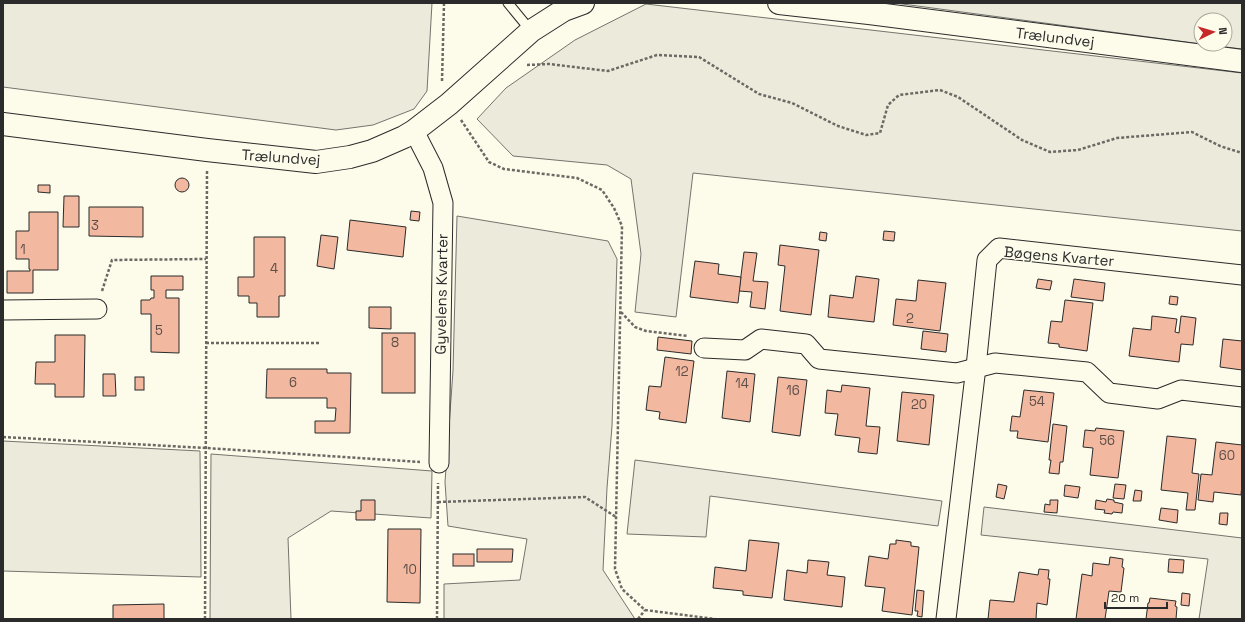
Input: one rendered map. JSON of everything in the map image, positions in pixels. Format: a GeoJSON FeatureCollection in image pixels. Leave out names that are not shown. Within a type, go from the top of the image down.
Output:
{"type":"FeatureCollection","features":[{"type":"Feature","properties":{"kind":"street","name":"Trælundvej"},"geometry":{"type":"LineString","coordinates":[[3,124],[207,150],[316,162],[350,157],[372,151],[414,131],[449,104],[531,31],[564,10],[583,3]]}},
{"type":"Feature","properties":{"kind":"street","name":"Trælundvej"},"geometry":{"type":"LineString","coordinates":[[779,3],[870,8],[1242,61]]}},
{"type":"Feature","properties":{"kind":"street","name":"Gyvelens Kvarter"},"geometry":{"type":"LineString","coordinates":[[414,131],[433,168],[443,203],[439,464]]}},
{"type":"Feature","properties":{"kind":"street","name":"Bøgens Kvarter"},"geometry":{"type":"LineString","coordinates":[[946,619],[976,367],[987,260],[999,248],[1242,275]]}},
{"type":"Feature","properties":{"kind":"street"},"geometry":{"type":"LineString","coordinates":[[3,310],[98,308]]}},
{"type":"Feature","properties":{"kind":"street"},"geometry":{"type":"LineString","coordinates":[[704,348],[745,350],[761,339],[806,344],[819,359],[957,373],[995,363],[1087,372],[1109,393],[1158,399],[1181,390],[1242,397]]}},
{"type":"Feature","properties":{"kind":"lane"},"geometry":{"type":"LineString","coordinates":[[508,3],[531,31]]}},
{"type":"Feature","properties":{"kind":"path"},"geometry":{"type":"LineString","coordinates":[[444,3],[441,90],[489,162],[504,169],[577,178],[602,190],[614,208],[622,226],[615,569],[622,589],[645,610],[715,619]]}},
{"type":"Feature","properties":{"kind":"path"},"geometry":{"type":"LineString","coordinates":[[497,62],[510,66],[549,64],[608,71],[658,55],[699,57],[759,94],[792,103],[838,126],[866,135],[880,133],[888,105],[899,94],[940,90],[958,97],[1022,140],[1050,152],[1078,150],[1117,138],[1192,132],[1220,146],[1242,153]]}},
{"type":"Feature","properties":{"kind":"path"},"geometry":{"type":"LineString","coordinates":[[206,619],[207,150]]}},
{"type":"Feature","properties":{"kind":"path"},"geometry":{"type":"LineString","coordinates":[[98,308],[112,260],[206,259]]}},
{"type":"Feature","properties":{"kind":"path"},"geometry":{"type":"LineString","coordinates":[[620,312],[635,327],[646,331],[696,337],[704,348]]}},
{"type":"Feature","properties":{"kind":"path"},"geometry":{"type":"LineString","coordinates":[[206,342],[320,343]]}},
{"type":"Feature","properties":{"kind":"path"},"geometry":{"type":"LineString","coordinates":[[3,437],[206,448],[439,464],[437,619]]}},
{"type":"Feature","properties":{"kind":"path"},"geometry":{"type":"LineString","coordinates":[[438,502],[585,497],[616,517]]}},
{"type":"Feature","properties":{"kind":"path"},"geometry":{"type":"LineString","coordinates":[[638,619],[645,610]]}},
{"type":"Feature","properties":{"kind":"shaded area"},"geometry":{"type":"Polygon","coordinates":[[[3,3],[432,3],[427,91],[414,109],[373,125],[336,130],[3,87],[3,3]]]}},
{"type":"Feature","properties":{"kind":"shaded area"},"geometry":{"type":"Polygon","coordinates":[[[895,3],[1242,3],[1242,49],[1233,48],[1233,12],[1193,12],[1193,43],[895,3]]]}},
{"type":"Feature","properties":{"kind":"shaded area"},"geometry":{"type":"Polygon","coordinates":[[[646,4],[1242,73],[1242,231],[693,173],[676,317],[635,312],[641,254],[631,179],[607,165],[513,156],[477,119],[506,88],[575,40],[646,4]]]}},
{"type":"Feature","properties":{"kind":"shaded area"},"geometry":{"type":"Polygon","coordinates":[[[457,216],[608,241],[617,259],[612,426],[603,570],[635,619],[444,619],[444,584],[520,580],[527,539],[448,526],[445,482],[453,371],[457,216]]]}},
{"type":"Feature","properties":{"kind":"shaded area"},"geometry":{"type":"Polygon","coordinates":[[[3,441],[200,451],[201,577],[3,571],[3,441]]]}},
{"type":"Feature","properties":{"kind":"shaded area"},"geometry":{"type":"Polygon","coordinates":[[[211,454],[432,471],[431,518],[331,511],[288,538],[291,619],[210,619],[211,454]]]}},
{"type":"Feature","properties":{"kind":"shaded area"},"geometry":{"type":"Polygon","coordinates":[[[635,460],[942,501],[938,526],[710,496],[706,537],[627,534],[635,460]]]}},
{"type":"Feature","properties":{"kind":"shaded area"},"geometry":{"type":"Polygon","coordinates":[[[984,507],[1242,538],[1242,619],[1199,619],[1208,559],[981,535],[984,507]]]}},
{"type":"Feature","properties":{"kind":"building"},"geometry":{"type":"Polygon","coordinates":[[[182,178],[187,180],[189,185],[187,190],[182,192],[177,190],[175,185],[177,180],[182,178]]]}},
{"type":"Feature","properties":{"kind":"building"},"geometry":{"type":"Polygon","coordinates":[[[38,185],[50,185],[50,193],[38,192],[38,185]]]}},
{"type":"Feature","properties":{"kind":"building"},"geometry":{"type":"Polygon","coordinates":[[[64,196],[79,196],[79,227],[63,227],[64,196]]]}},
{"type":"Feature","properties":{"kind":"building"},"geometry":{"type":"Polygon","coordinates":[[[89,207],[143,207],[143,237],[89,236],[89,207]]]}},
{"type":"Feature","properties":{"kind":"building"},"geometry":{"type":"Polygon","coordinates":[[[411,211],[420,212],[419,221],[410,220],[411,211]]]}},
{"type":"Feature","properties":{"kind":"building"},"geometry":{"type":"Polygon","coordinates":[[[29,212],[58,212],[58,270],[33,270],[33,293],[7,293],[7,271],[30,271],[29,259],[16,259],[16,231],[29,231],[29,212]]]}},
{"type":"Feature","properties":{"kind":"building"},"geometry":{"type":"Polygon","coordinates":[[[350,220],[406,227],[403,257],[347,250],[350,220]]]}},
{"type":"Feature","properties":{"kind":"building"},"geometry":{"type":"Polygon","coordinates":[[[884,231],[895,232],[894,241],[883,240],[884,231]]]}},
{"type":"Feature","properties":{"kind":"building"},"geometry":{"type":"Polygon","coordinates":[[[820,232],[827,233],[826,241],[819,240],[820,232]]]}},
{"type":"Feature","properties":{"kind":"building"},"geometry":{"type":"Polygon","coordinates":[[[321,235],[338,237],[334,269],[317,266],[321,235]]]}},
{"type":"Feature","properties":{"kind":"building"},"geometry":{"type":"Polygon","coordinates":[[[254,237],[285,237],[285,296],[279,296],[279,317],[257,317],[257,303],[249,303],[249,296],[238,296],[238,277],[254,277],[254,237]]]}},
{"type":"Feature","properties":{"kind":"building"},"geometry":{"type":"Polygon","coordinates":[[[780,245],[819,250],[811,315],[780,311],[785,266],[778,265],[780,245]]]}},
{"type":"Feature","properties":{"kind":"building"},"geometry":{"type":"Polygon","coordinates":[[[744,252],[757,253],[753,281],[768,282],[765,309],[750,307],[752,292],[739,291],[744,252]]]}},
{"type":"Feature","properties":{"kind":"building"},"geometry":{"type":"Polygon","coordinates":[[[695,261],[719,264],[718,274],[741,277],[738,303],[690,297],[695,261]]]}},
{"type":"Feature","properties":{"kind":"building"},"geometry":{"type":"Polygon","coordinates":[[[151,276],[183,276],[183,290],[166,290],[166,298],[179,298],[179,353],[151,352],[151,314],[141,314],[141,300],[150,300],[151,298],[154,298],[154,290],[151,290],[151,276]]]}},
{"type":"Feature","properties":{"kind":"building"},"geometry":{"type":"Polygon","coordinates":[[[856,276],[879,279],[874,322],[828,317],[830,295],[853,298],[856,276]]]}},
{"type":"Feature","properties":{"kind":"building"},"geometry":{"type":"Polygon","coordinates":[[[1038,279],[1052,281],[1050,290],[1036,288],[1038,279]]]}},
{"type":"Feature","properties":{"kind":"building"},"geometry":{"type":"Polygon","coordinates":[[[1074,279],[1105,283],[1103,301],[1071,297],[1074,279]]]}},
{"type":"Feature","properties":{"kind":"building"},"geometry":{"type":"Polygon","coordinates":[[[918,280],[946,283],[940,331],[893,325],[896,299],[916,301],[918,280]]]}},
{"type":"Feature","properties":{"kind":"building"},"geometry":{"type":"Polygon","coordinates":[[[1170,296],[1178,297],[1177,305],[1169,304],[1170,296]]]}},
{"type":"Feature","properties":{"kind":"building"},"geometry":{"type":"Polygon","coordinates":[[[1065,300],[1093,303],[1087,351],[1059,347],[1059,344],[1048,343],[1051,321],[1062,322],[1065,300]]]}},
{"type":"Feature","properties":{"kind":"building"},"geometry":{"type":"Polygon","coordinates":[[[369,307],[391,307],[391,329],[369,328],[369,307]]]}},
{"type":"Feature","properties":{"kind":"building"},"geometry":{"type":"Polygon","coordinates":[[[1152,316],[1177,319],[1175,332],[1179,333],[1181,316],[1196,318],[1193,345],[1181,344],[1179,362],[1129,356],[1133,328],[1151,330],[1152,316]]]}},
{"type":"Feature","properties":{"kind":"building"},"geometry":{"type":"Polygon","coordinates":[[[923,331],[948,334],[946,352],[921,349],[923,331]]]}},
{"type":"Feature","properties":{"kind":"building"},"geometry":{"type":"Polygon","coordinates":[[[382,333],[415,333],[415,393],[382,393],[382,333]]]}},
{"type":"Feature","properties":{"kind":"building"},"geometry":{"type":"Polygon","coordinates":[[[55,335],[85,335],[84,397],[55,397],[55,384],[35,384],[36,362],[55,362],[55,335]]]}},
{"type":"Feature","properties":{"kind":"building"},"geometry":{"type":"Polygon","coordinates":[[[658,337],[692,341],[691,354],[657,350],[658,337]]]}},
{"type":"Feature","properties":{"kind":"building"},"geometry":{"type":"Polygon","coordinates":[[[1223,339],[1242,341],[1242,370],[1220,367],[1223,339]]]}},
{"type":"Feature","properties":{"kind":"building"},"geometry":{"type":"Polygon","coordinates":[[[665,357],[694,361],[686,423],[659,419],[660,412],[646,410],[649,386],[661,387],[665,357]]]}},
{"type":"Feature","properties":{"kind":"building"},"geometry":{"type":"Polygon","coordinates":[[[267,369],[327,369],[327,373],[351,373],[350,433],[315,433],[315,421],[335,421],[336,408],[327,408],[327,398],[266,398],[267,369]]]}},
{"type":"Feature","properties":{"kind":"building"},"geometry":{"type":"Polygon","coordinates":[[[727,371],[755,374],[750,422],[722,418],[727,371]]]}},
{"type":"Feature","properties":{"kind":"building"},"geometry":{"type":"Polygon","coordinates":[[[103,374],[115,374],[116,396],[103,396],[103,374]]]}},
{"type":"Feature","properties":{"kind":"building"},"geometry":{"type":"Polygon","coordinates":[[[135,377],[144,377],[144,390],[135,390],[135,377]]]}},
{"type":"Feature","properties":{"kind":"building"},"geometry":{"type":"Polygon","coordinates":[[[778,377],[807,380],[800,436],[772,432],[778,377]]]}},
{"type":"Feature","properties":{"kind":"building"},"geometry":{"type":"Polygon","coordinates":[[[842,385],[870,388],[866,426],[880,427],[877,454],[858,452],[860,438],[835,435],[838,414],[825,413],[827,390],[841,392],[842,385]]]}},
{"type":"Feature","properties":{"kind":"building"},"geometry":{"type":"Polygon","coordinates":[[[1024,390],[1054,393],[1048,442],[1017,438],[1018,431],[1010,431],[1012,416],[1020,417],[1024,390]]]}},
{"type":"Feature","properties":{"kind":"building"},"geometry":{"type":"Polygon","coordinates":[[[902,392],[934,395],[929,445],[897,441],[902,392]]]}},
{"type":"Feature","properties":{"kind":"building"},"geometry":{"type":"Polygon","coordinates":[[[1053,424],[1067,426],[1063,462],[1060,462],[1059,474],[1049,473],[1053,424]]]}},
{"type":"Feature","properties":{"kind":"building"},"geometry":{"type":"Polygon","coordinates":[[[1096,428],[1124,431],[1118,478],[1090,475],[1093,448],[1083,447],[1085,430],[1095,431],[1096,428]]]}},
{"type":"Feature","properties":{"kind":"building"},"geometry":{"type":"Polygon","coordinates":[[[1167,436],[1196,439],[1192,473],[1199,474],[1195,510],[1186,510],[1188,493],[1161,490],[1167,436]]]}},
{"type":"Feature","properties":{"kind":"building"},"geometry":{"type":"Polygon","coordinates":[[[1216,442],[1242,445],[1241,495],[1214,492],[1213,502],[1198,500],[1201,474],[1212,475],[1216,442]]]}},
{"type":"Feature","properties":{"kind":"building"},"geometry":{"type":"Polygon","coordinates":[[[998,484],[1007,486],[1004,499],[996,497],[998,484]]]}},
{"type":"Feature","properties":{"kind":"building"},"geometry":{"type":"Polygon","coordinates":[[[1115,484],[1126,485],[1124,499],[1113,498],[1115,484]]]}},
{"type":"Feature","properties":{"kind":"building"},"geometry":{"type":"Polygon","coordinates":[[[1065,485],[1080,487],[1078,498],[1064,496],[1065,485]]]}},
{"type":"Feature","properties":{"kind":"building"},"geometry":{"type":"Polygon","coordinates":[[[1135,490],[1142,491],[1141,501],[1133,501],[1135,490]]]}},
{"type":"Feature","properties":{"kind":"building"},"geometry":{"type":"Polygon","coordinates":[[[1107,499],[1123,504],[1122,513],[1104,513],[1105,510],[1095,509],[1096,500],[1106,502],[1107,499]]]}},
{"type":"Feature","properties":{"kind":"building"},"geometry":{"type":"Polygon","coordinates":[[[361,500],[375,500],[375,520],[356,520],[356,511],[361,511],[361,500]]]}},
{"type":"Feature","properties":{"kind":"building"},"geometry":{"type":"Polygon","coordinates":[[[1050,500],[1058,500],[1057,513],[1044,512],[1045,504],[1050,505],[1050,500]]]}},
{"type":"Feature","properties":{"kind":"building"},"geometry":{"type":"Polygon","coordinates":[[[1161,508],[1178,510],[1177,523],[1159,520],[1161,508]]]}},
{"type":"Feature","properties":{"kind":"building"},"geometry":{"type":"Polygon","coordinates":[[[1220,513],[1228,513],[1227,525],[1219,524],[1220,513]]]}},
{"type":"Feature","properties":{"kind":"building"},"geometry":{"type":"Polygon","coordinates":[[[388,529],[421,529],[420,603],[387,602],[388,529]]]}},
{"type":"Feature","properties":{"kind":"building"},"geometry":{"type":"Polygon","coordinates":[[[749,540],[779,543],[772,598],[743,595],[743,591],[713,588],[715,567],[746,571],[749,540]]]}},
{"type":"Feature","properties":{"kind":"building"},"geometry":{"type":"Polygon","coordinates":[[[896,540],[911,542],[911,546],[919,547],[912,615],[882,611],[885,588],[865,586],[869,556],[888,559],[890,544],[896,544],[896,540]]]}},
{"type":"Feature","properties":{"kind":"building"},"geometry":{"type":"Polygon","coordinates":[[[477,549],[513,549],[512,562],[477,562],[477,549]]]}},
{"type":"Feature","properties":{"kind":"building"},"geometry":{"type":"Polygon","coordinates":[[[453,554],[474,554],[474,566],[453,566],[453,554]]]}},
{"type":"Feature","properties":{"kind":"building"},"geometry":{"type":"Polygon","coordinates":[[[1110,557],[1123,559],[1122,567],[1124,568],[1121,592],[1109,591],[1105,619],[1076,619],[1082,574],[1092,576],[1093,563],[1109,565],[1110,557]]]}},
{"type":"Feature","properties":{"kind":"building"},"geometry":{"type":"Polygon","coordinates":[[[1169,559],[1184,560],[1183,573],[1168,572],[1169,559]]]}},
{"type":"Feature","properties":{"kind":"building"},"geometry":{"type":"Polygon","coordinates":[[[808,560],[829,562],[827,575],[845,577],[842,607],[784,600],[787,570],[807,573],[808,560]]]}},
{"type":"Feature","properties":{"kind":"building"},"geometry":{"type":"Polygon","coordinates":[[[1039,569],[1049,570],[1048,579],[1050,579],[1047,605],[1037,603],[1036,619],[988,619],[990,600],[1014,602],[1019,572],[1038,575],[1039,569]]]}},
{"type":"Feature","properties":{"kind":"building"},"geometry":{"type":"Polygon","coordinates":[[[917,590],[924,591],[922,617],[917,616],[918,611],[915,611],[917,590]]]}},
{"type":"Feature","properties":{"kind":"building"},"geometry":{"type":"Polygon","coordinates":[[[1182,593],[1190,594],[1189,606],[1181,605],[1182,593]]]}},
{"type":"Feature","properties":{"kind":"building"},"geometry":{"type":"Polygon","coordinates":[[[1150,598],[1176,601],[1176,619],[1146,619],[1150,598]]]}},
{"type":"Feature","properties":{"kind":"building"},"geometry":{"type":"Polygon","coordinates":[[[164,604],[164,619],[113,619],[113,605],[164,604]]]}}]}
